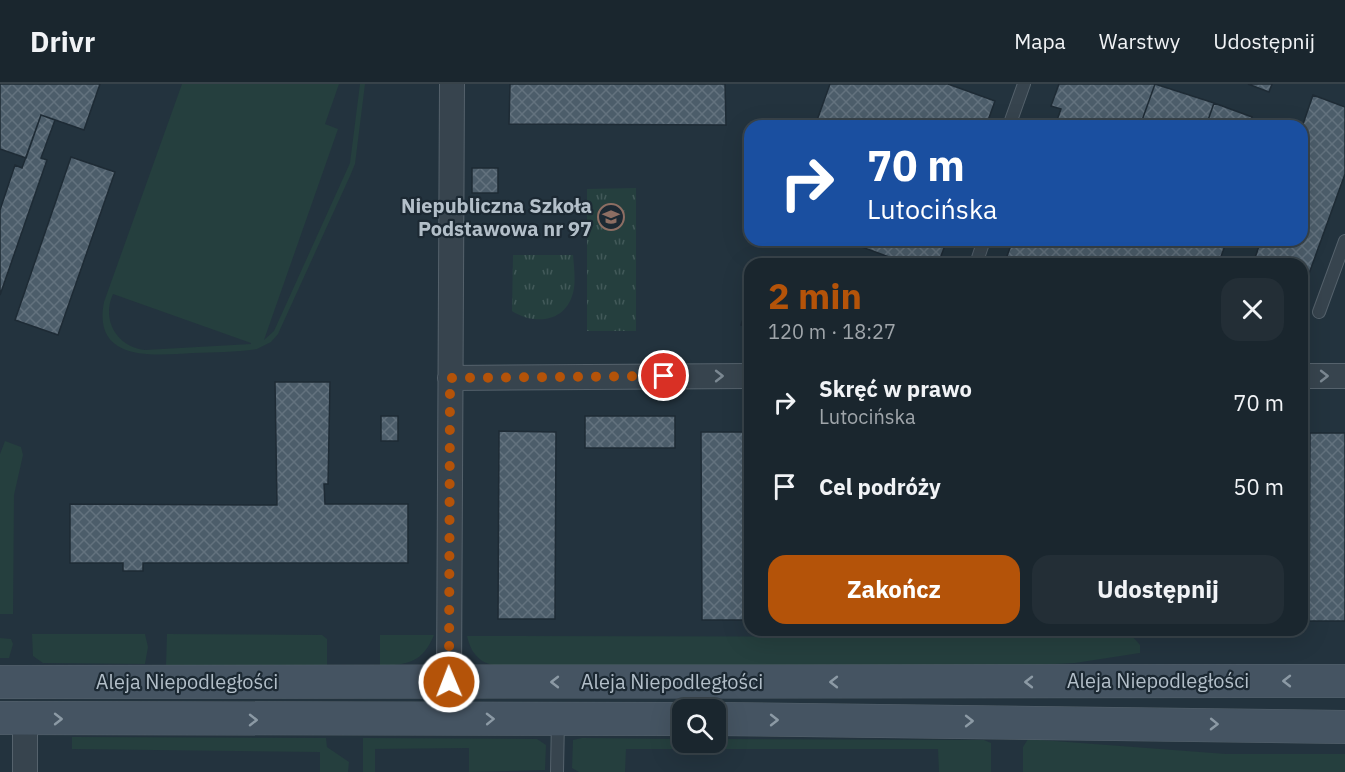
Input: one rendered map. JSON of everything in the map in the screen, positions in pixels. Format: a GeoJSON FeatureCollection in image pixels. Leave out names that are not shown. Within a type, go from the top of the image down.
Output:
{"type":"FeatureCollection","features":[{"type":"Feature","properties":{"kind":"main road","name":"Aleja Niepodległości"},"geometry":{"type":"LineString","coordinates":[[0,682],[1345,681]]}},
{"type":"Feature","properties":{"kind":"main road","name":"Aleja Niepodległości"},"geometry":{"type":"LineString","coordinates":[[12,719],[672,719]]}},
{"type":"Feature","properties":{"kind":"main road","name":"Aleja Niepodległości"},"geometry":{"type":"LineString","coordinates":[[726,719],[1144,722],[1345,727]]}},
{"type":"Feature","properties":{"kind":"street"},"geometry":{"type":"LineString","coordinates":[[449,682],[452,84]]}},
{"type":"Feature","properties":{"kind":"street"},"geometry":{"type":"LineString","coordinates":[[450,378],[744,376]]}},
{"type":"Feature","properties":{"kind":"street"},"geometry":{"type":"LineString","coordinates":[[1308,376],[1345,376]]}},
{"type":"Feature","properties":{"kind":"street"},"geometry":{"type":"LineString","coordinates":[[12,719],[25,772]]}},
{"type":"Feature","properties":{"kind":"lane"},"geometry":{"type":"LineString","coordinates":[[1011,120],[1024,84]]}},
{"type":"Feature","properties":{"kind":"lane"},"geometry":{"type":"LineString","coordinates":[[1319,312],[1345,241]]}},
{"type":"Feature","properties":{"kind":"lane"},"geometry":{"type":"LineString","coordinates":[[557,772],[558,718]]}},
{"type":"Feature","properties":{"kind":"green space"},"geometry":{"type":"Polygon","coordinates":[[[182,84],[339,84],[325,124],[338,129],[264,340],[274,331],[350,163],[360,84],[365,84],[355,164],[278,334],[271,342],[257,349],[233,351],[145,354],[130,351],[117,345],[108,336],[103,322],[104,302],[182,84]],[[113,294],[109,313],[110,322],[119,338],[135,348],[145,350],[251,343],[113,294]]]}},
{"type":"Feature","properties":{"kind":"green space"},"geometry":{"type":"Polygon","coordinates":[[[636,188],[636,331],[587,331],[587,189],[636,188]]]}},
{"type":"Feature","properties":{"kind":"green space"},"geometry":{"type":"Polygon","coordinates":[[[513,255],[573,255],[573,293],[569,303],[556,316],[530,318],[512,311],[513,255]]]}},
{"type":"Feature","properties":{"kind":"green space"},"geometry":{"type":"Polygon","coordinates":[[[5,441],[21,447],[23,455],[14,495],[13,614],[0,614],[0,454],[5,441]]]}},
{"type":"Feature","properties":{"kind":"green space"},"geometry":{"type":"Polygon","coordinates":[[[32,634],[145,634],[148,647],[145,664],[43,663],[33,656],[32,634]]]}},
{"type":"Feature","properties":{"kind":"green space"},"geometry":{"type":"Polygon","coordinates":[[[167,634],[322,635],[327,639],[327,665],[166,665],[167,634]]]}},
{"type":"Feature","properties":{"kind":"green space"},"geometry":{"type":"Polygon","coordinates":[[[380,635],[434,635],[425,651],[413,660],[399,665],[380,666],[380,635]]]}},
{"type":"Feature","properties":{"kind":"green space"},"geometry":{"type":"Polygon","coordinates":[[[467,636],[1133,637],[1140,645],[1140,653],[1075,663],[1017,666],[497,666],[477,656],[467,636]]]}},
{"type":"Feature","properties":{"kind":"green space"},"geometry":{"type":"Polygon","coordinates":[[[0,638],[11,639],[13,644],[9,658],[0,658],[0,638]]]}},
{"type":"Feature","properties":{"kind":"green space"},"geometry":{"type":"Polygon","coordinates":[[[72,737],[326,738],[327,747],[349,762],[348,772],[320,772],[320,752],[72,749],[72,737]]]}},
{"type":"Feature","properties":{"kind":"green space"},"geometry":{"type":"Polygon","coordinates":[[[363,738],[537,739],[546,745],[545,770],[469,772],[469,748],[375,749],[375,772],[363,772],[363,738]]]}},
{"type":"Feature","properties":{"kind":"green space"},"geometry":{"type":"Polygon","coordinates":[[[582,738],[672,739],[672,749],[626,749],[625,772],[579,772],[572,768],[573,740],[582,738]]]}},
{"type":"Feature","properties":{"kind":"green space"},"geometry":{"type":"Polygon","coordinates":[[[726,739],[984,740],[991,743],[991,772],[939,772],[938,749],[726,749],[726,739]]]}},
{"type":"Feature","properties":{"kind":"green space"},"geometry":{"type":"Polygon","coordinates":[[[1028,739],[1226,754],[1345,754],[1345,772],[1023,772],[1023,747],[1028,739]]]}},
{"type":"Feature","properties":{"kind":"building"},"geometry":{"type":"Polygon","coordinates":[[[0,84],[100,84],[84,130],[41,115],[26,158],[0,149],[0,84]]]}},
{"type":"Feature","properties":{"kind":"building"},"geometry":{"type":"Polygon","coordinates":[[[510,84],[725,84],[726,125],[509,124],[510,84]]]}},
{"type":"Feature","properties":{"kind":"building"},"geometry":{"type":"Polygon","coordinates":[[[830,84],[948,84],[995,101],[988,120],[817,120],[830,84]]]}},
{"type":"Feature","properties":{"kind":"building"},"geometry":{"type":"Polygon","coordinates":[[[1059,84],[1155,84],[1142,120],[1057,120],[1061,109],[1051,106],[1059,84]]]}},
{"type":"Feature","properties":{"kind":"building"},"geometry":{"type":"Polygon","coordinates":[[[1155,84],[1214,103],[1208,120],[1142,120],[1155,84]]]}},
{"type":"Feature","properties":{"kind":"building"},"geometry":{"type":"Polygon","coordinates":[[[1248,84],[1272,84],[1269,92],[1248,84]]]}},
{"type":"Feature","properties":{"kind":"building"},"geometry":{"type":"Polygon","coordinates":[[[1313,95],[1345,107],[1345,174],[1308,276],[1308,258],[1255,258],[1259,246],[1308,246],[1308,120],[1304,120],[1313,95]]]}},
{"type":"Feature","properties":{"kind":"building"},"geometry":{"type":"Polygon","coordinates":[[[1214,103],[1252,117],[1251,120],[1208,120],[1214,103]]]}},
{"type":"Feature","properties":{"kind":"building"},"geometry":{"type":"Polygon","coordinates":[[[41,115],[55,120],[41,158],[47,160],[0,295],[0,210],[15,165],[22,168],[41,115]]]}},
{"type":"Feature","properties":{"kind":"building"},"geometry":{"type":"Polygon","coordinates":[[[71,157],[115,172],[58,335],[15,320],[71,157]]]}},
{"type":"Feature","properties":{"kind":"building"},"geometry":{"type":"Polygon","coordinates":[[[472,168],[498,168],[498,193],[472,193],[472,168]]]}},
{"type":"Feature","properties":{"kind":"building"},"geometry":{"type":"Polygon","coordinates":[[[859,246],[945,246],[940,258],[892,258],[859,246]]]}},
{"type":"Feature","properties":{"kind":"building"},"geometry":{"type":"Polygon","coordinates":[[[1011,246],[1225,246],[1220,258],[1006,258],[1011,246]]]}},
{"type":"Feature","properties":{"kind":"building"},"geometry":{"type":"Polygon","coordinates":[[[275,382],[330,382],[328,484],[324,484],[325,504],[408,504],[408,563],[143,563],[143,571],[123,571],[123,563],[70,563],[70,504],[277,505],[275,382]]]}},
{"type":"Feature","properties":{"kind":"building"},"geometry":{"type":"Polygon","coordinates":[[[381,416],[398,416],[398,441],[381,441],[381,416]]]}},
{"type":"Feature","properties":{"kind":"building"},"geometry":{"type":"Polygon","coordinates":[[[585,416],[675,416],[675,448],[585,448],[585,416]]]}},
{"type":"Feature","properties":{"kind":"building"},"geometry":{"type":"Polygon","coordinates":[[[499,431],[556,432],[555,619],[498,619],[499,431]]]}},
{"type":"Feature","properties":{"kind":"building"},"geometry":{"type":"Polygon","coordinates":[[[701,432],[744,432],[744,620],[702,620],[701,432]]]}},
{"type":"Feature","properties":{"kind":"building"},"geometry":{"type":"Polygon","coordinates":[[[1310,433],[1345,433],[1345,621],[1309,621],[1310,433]]]}},
{"type":"Feature","properties":{"kind":"place","name":"Niepubliczna Szkoła Podstawowa nr 97"},"geometry":{"type":"Point","coordinates":[611,217]}},
{"type":"Feature","properties":{"kind":"route"},"geometry":{"type":"LineString","coordinates":[[449,682],[450,378],[664,376]]}}]}
